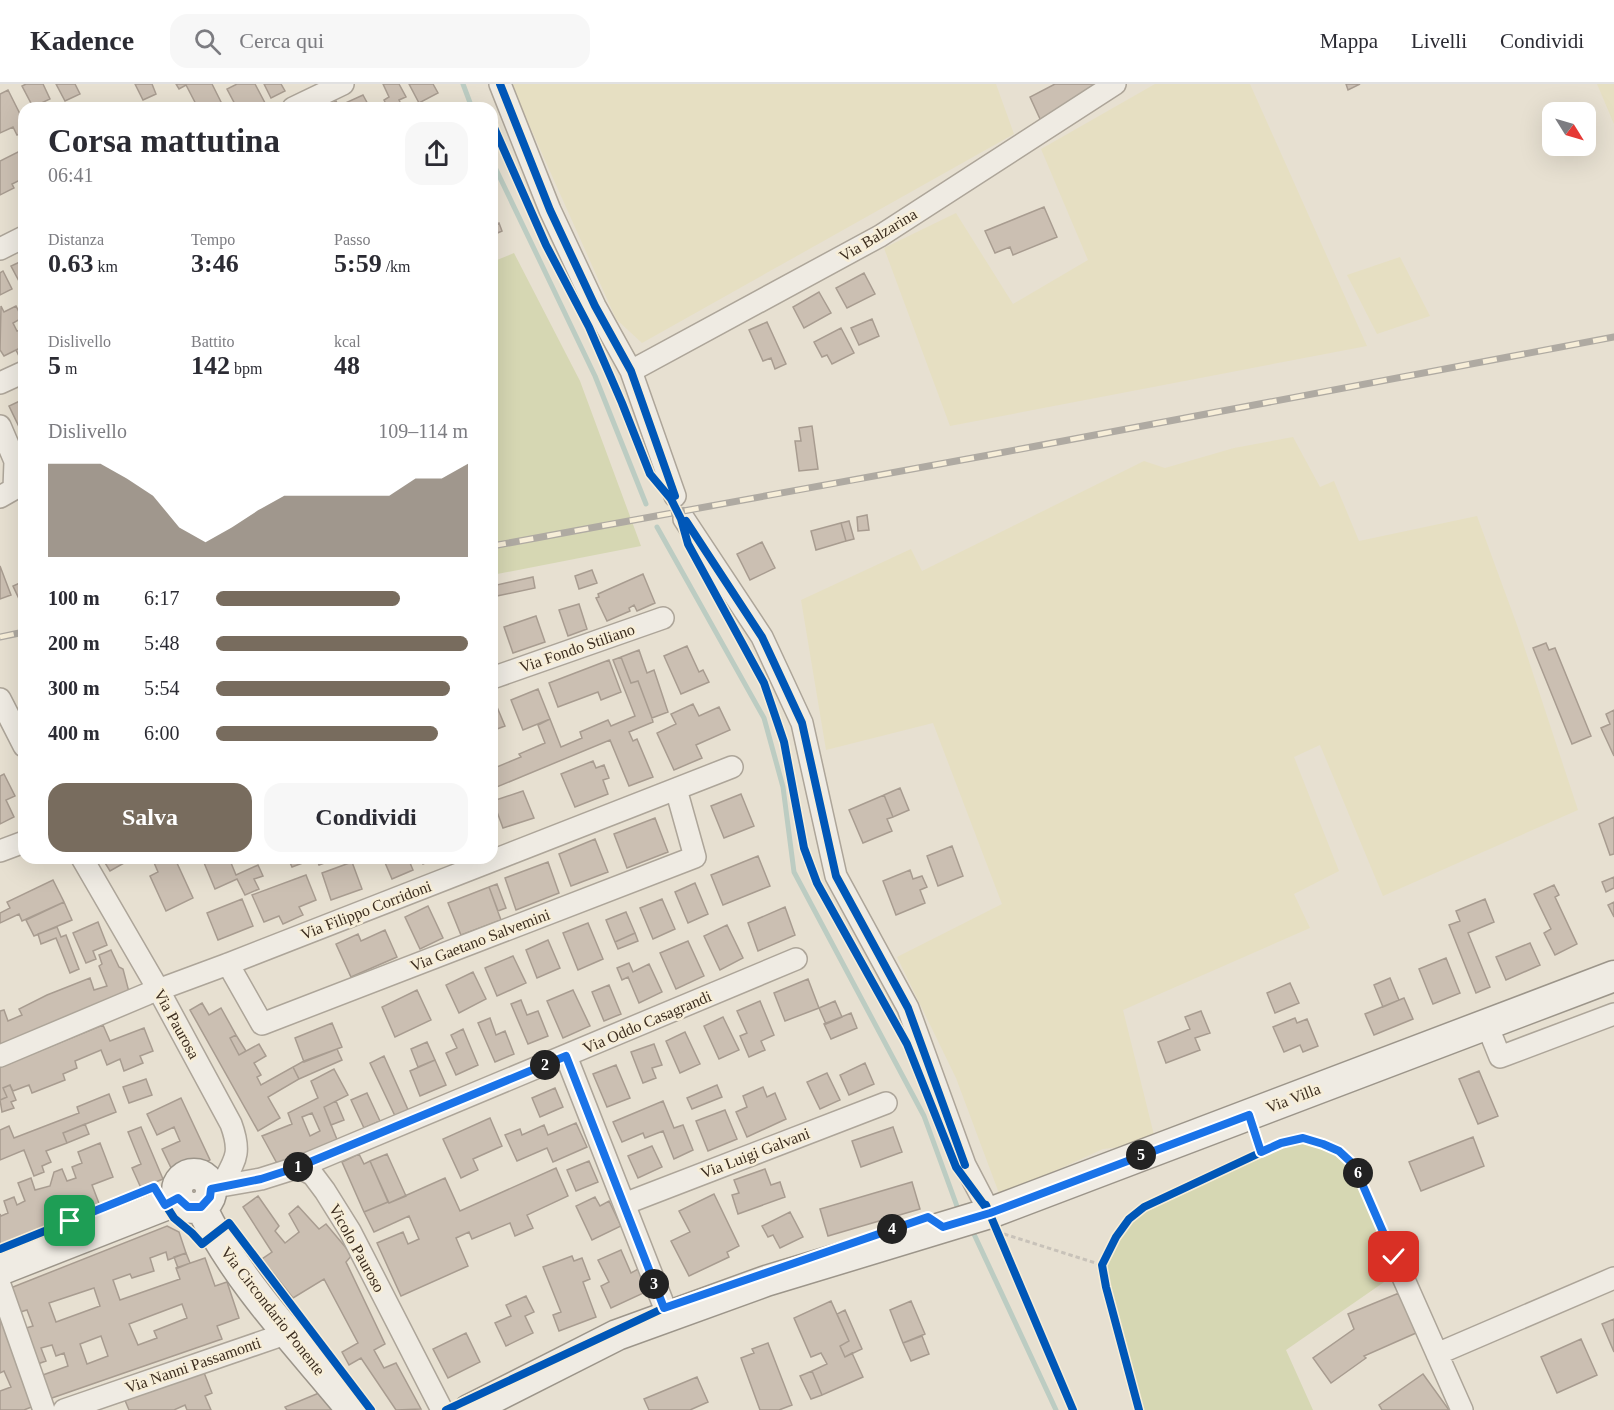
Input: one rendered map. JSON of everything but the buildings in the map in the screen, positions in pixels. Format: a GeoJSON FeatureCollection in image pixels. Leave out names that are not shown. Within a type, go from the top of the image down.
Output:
{"type":"FeatureCollection","features":[{"type":"Feature","properties":{"kind":"street"},"geometry":{"type":"LineString","coordinates":[[306,102],[343,84]]}},
{"type":"Feature","properties":{"kind":"street"},"geometry":{"type":"LineString","coordinates":[[500,84],[550,210],[595,306],[631,371],[675,496]]}},
{"type":"Feature","properties":{"kind":"street","name":"Via Balzarina"},"geometry":{"type":"LineString","coordinates":[[631,371],[880,236],[1115,84]]}},
{"type":"Feature","properties":{"kind":"street"},"geometry":{"type":"LineString","coordinates":[[0,249],[18,240]]}},
{"type":"Feature","properties":{"kind":"street"},"geometry":{"type":"LineString","coordinates":[[0,383],[18,375]]}},
{"type":"Feature","properties":{"kind":"street"},"geometry":{"type":"LineString","coordinates":[[0,426],[15,461],[14,489],[0,497]]}},
{"type":"Feature","properties":{"kind":"street"},"geometry":{"type":"LineString","coordinates":[[684,519],[762,637],[802,723],[836,876],[908,1008],[965,1165],[994,1222]]}},
{"type":"Feature","properties":{"kind":"street","name":"Via Fondo Stiliano"},"geometry":{"type":"LineString","coordinates":[[498,676],[663,618]]}},
{"type":"Feature","properties":{"kind":"street"},"geometry":{"type":"LineString","coordinates":[[0,699],[18,734]]}},
{"type":"Feature","properties":{"kind":"street","name":"Via Filippo Corridoni"},"geometry":{"type":"LineString","coordinates":[[498,859],[732,767]]}},
{"type":"Feature","properties":{"kind":"street","name":"Via Gaetano Salvemini"},"geometry":{"type":"LineString","coordinates":[[228,964],[262,1024],[695,857],[676,789]]}},
{"type":"Feature","properties":{"kind":"street"},"geometry":{"type":"LineString","coordinates":[[0,851],[18,844]]}},
{"type":"Feature","properties":{"kind":"street","name":"Via Paurosa"},"geometry":{"type":"LineString","coordinates":[[85,864],[158,989],[231,1124],[237,1142],[235,1160],[196,1197]]}},
{"type":"Feature","properties":{"kind":"street","name":"Via Filippo Corridoni"},"geometry":{"type":"LineString","coordinates":[[0,1056],[158,989],[484,864]]}},
{"type":"Feature","properties":{"kind":"street","name":"Via Oddo Casagrandi"},"geometry":{"type":"LineString","coordinates":[[298,1167],[796,959]]}},
{"type":"Feature","properties":{"kind":"street","name":"Via Villa"},"geometry":{"type":"LineString","coordinates":[[469,1410],[617,1335],[766,1281],[994,1222],[1614,976]]}},
{"type":"Feature","properties":{"kind":"street"},"geometry":{"type":"LineString","coordinates":[[1487,1025],[1500,1057],[1614,1014]]}},
{"type":"Feature","properties":{"kind":"street"},"geometry":{"type":"LineString","coordinates":[[566,1056],[669,1316]]}},
{"type":"Feature","properties":{"kind":"street","name":"Via Luigi Galvani"},"geometry":{"type":"LineString","coordinates":[[624,1204],[886,1103]]}},
{"type":"Feature","properties":{"kind":"street"},"geometry":{"type":"LineString","coordinates":[[0,1270],[196,1197],[298,1167]]}},
{"type":"Feature","properties":{"kind":"street","name":"Vicolo Pauroso"},"geometry":{"type":"LineString","coordinates":[[298,1167],[312,1175],[350,1230],[442,1410]]}},
{"type":"Feature","properties":{"kind":"street","name":"Via Circondario Ponente"},"geometry":{"type":"LineString","coordinates":[[196,1197],[214,1235],[236,1269],[352,1410]]}},
{"type":"Feature","properties":{"kind":"street"},"geometry":{"type":"LineString","coordinates":[[1394,1257],[1462,1410]]}},
{"type":"Feature","properties":{"kind":"street"},"geometry":{"type":"LineString","coordinates":[[1437,1354],[1614,1278]]}},
{"type":"Feature","properties":{"kind":"street"},"geometry":{"type":"LineString","coordinates":[[0,1285],[45,1410]]}},
{"type":"Feature","properties":{"kind":"street","name":"Via Nanni Passamonti"},"geometry":{"type":"LineString","coordinates":[[64,1410],[288,1333]]}},
{"type":"Feature","properties":{"kind":"path"},"geometry":{"type":"LineString","coordinates":[[994,1222],[1003,1243]]}},
{"type":"Feature","properties":{"kind":"path"},"geometry":{"type":"LineString","coordinates":[[994,1222],[1102,1265]]}},
{"type":"Feature","properties":{"kind":"path"},"geometry":{"type":"LineString","coordinates":[[1104,1276],[1102,1265],[1107,1256]]}},
{"type":"Feature","properties":{"kind":"shaded area"},"geometry":{"type":"Polygon","coordinates":[[[511,84],[996,84],[1014,134],[642,343],[616,319],[511,84]]]}},
{"type":"Feature","properties":{"kind":"shaded area"},"geometry":{"type":"Polygon","coordinates":[[[1155,84],[1250,84],[1367,346],[950,426],[884,248],[956,213],[1013,304],[1088,260],[1041,149],[1155,84]]]}},
{"type":"Feature","properties":{"kind":"shaded area"},"geometry":{"type":"Polygon","coordinates":[[[1597,84],[1614,84],[1614,124],[1597,84]]]}},
{"type":"Feature","properties":{"kind":"shaded area"},"geometry":{"type":"Polygon","coordinates":[[[1400,257],[1430,316],[1377,334],[1347,275],[1400,257]]]}},
{"type":"Feature","properties":{"kind":"shaded area"},"geometry":{"type":"Polygon","coordinates":[[[1293,437],[1320,487],[1334,481],[1359,541],[1477,516],[1517,625],[1578,810],[1383,896],[1320,745],[1294,757],[1339,871],[1294,894],[1310,928],[1123,1010],[1156,1143],[1103,1149],[1000,1196],[956,1078],[897,957],[1002,904],[933,723],[826,750],[801,600],[911,549],[922,571],[1144,461],[1165,468],[1234,448],[1293,437]]]}},
{"type":"Feature","properties":{"kind":"green space"},"geometry":{"type":"Polygon","coordinates":[[[514,253],[580,381],[641,546],[498,574],[498,260],[514,253]]]}},
{"type":"Feature","properties":{"kind":"green space"},"geometry":{"type":"Polygon","coordinates":[[[1303,1138],[1339,1151],[1354,1165],[1394,1257],[1379,1263],[1387,1280],[1286,1350],[1313,1410],[1139,1410],[1102,1265],[1116,1237],[1129,1219],[1144,1207],[1281,1143],[1303,1138]]]}},
{"type":"Feature","properties":{"kind":"waterway"},"geometry":{"type":"LineString","coordinates":[[463,84],[470,102]]}},
{"type":"Feature","properties":{"kind":"waterway"},"geometry":{"type":"LineString","coordinates":[[498,174],[595,376],[646,504]]}},
{"type":"Feature","properties":{"kind":"waterway"},"geometry":{"type":"LineString","coordinates":[[657,527],[764,718],[783,787],[794,872],[924,1116],[958,1209]]}},
{"type":"Feature","properties":{"kind":"waterway"},"geometry":{"type":"LineString","coordinates":[[973,1232],[1056,1410]]}},
{"type":"Feature","properties":{"kind":"railway"},"geometry":{"type":"LineString","coordinates":[[498,545],[1614,337]]}},
{"type":"Feature","properties":{"kind":"railway"},"geometry":{"type":"LineString","coordinates":[[0,637],[18,633]]}},
{"type":"Feature","properties":{"kind":"cycle path"},"geometry":{"type":"LineString","coordinates":[[500,84],[550,210],[595,306],[631,371],[675,496]]}},
{"type":"Feature","properties":{"kind":"cycle path"},"geometry":{"type":"LineString","coordinates":[[498,137],[546,245],[589,327],[650,474],[671,499],[681,519],[688,544],[764,683],[784,742],[804,848],[817,883],[907,1044],[956,1167],[990,1213]]}},
{"type":"Feature","properties":{"kind":"cycle path"},"geometry":{"type":"LineString","coordinates":[[686,521],[762,637],[802,723],[836,876],[908,1008],[965,1165]]}},
{"type":"Feature","properties":{"kind":"cycle path"},"geometry":{"type":"LineString","coordinates":[[1139,1410],[1102,1265],[1116,1237],[1129,1219],[1144,1207],[1281,1143],[1303,1138],[1339,1151],[1354,1165],[1394,1257]]}},
{"type":"Feature","properties":{"kind":"cycle path"},"geometry":{"type":"LineString","coordinates":[[0,1249],[154,1187],[174,1218],[202,1244],[229,1223],[371,1410]]}},
{"type":"Feature","properties":{"kind":"cycle path"},"geometry":{"type":"LineString","coordinates":[[986,1205],[1073,1410]]}},
{"type":"Feature","properties":{"kind":"cycle path"},"geometry":{"type":"LineString","coordinates":[[446,1410],[664,1308],[928,1217],[943,1227]]}},
{"type":"Feature","properties":{"kind":"route"},"geometry":{"type":"LineString","coordinates":[[70,1221],[154,1187],[165,1205],[178,1198],[188,1207],[194,1209],[201,1207],[208,1201],[211,1189],[261,1179],[298,1167],[566,1056],[664,1308],[928,1217],[943,1227],[990,1213],[1249,1115],[1261,1152],[1281,1143],[1303,1138],[1339,1151],[1354,1165],[1394,1257]]}}]}
